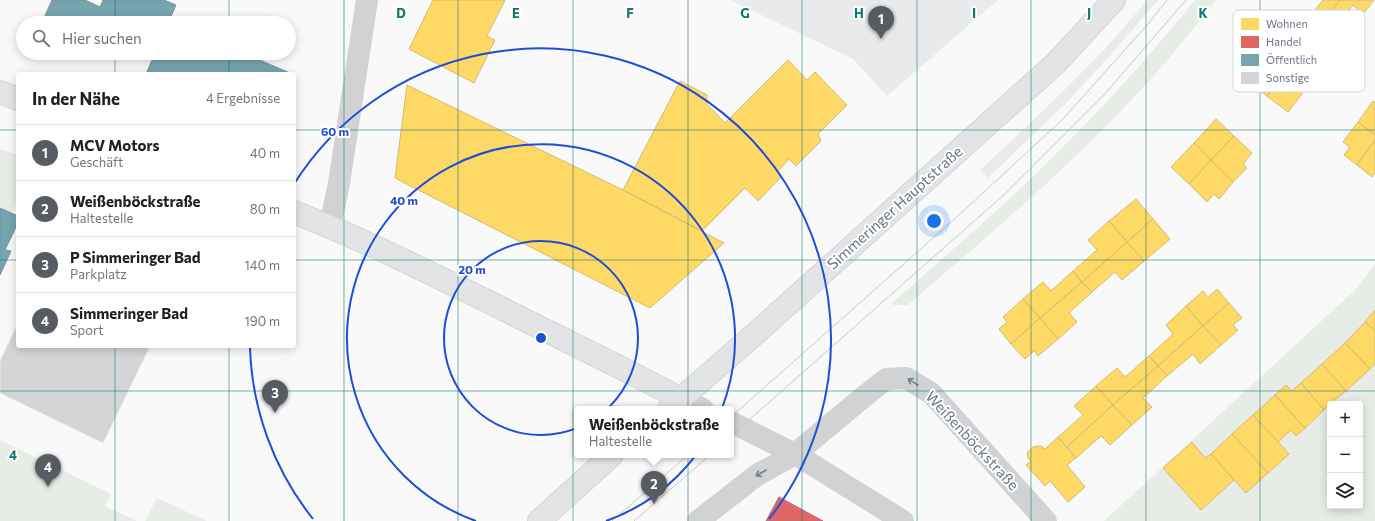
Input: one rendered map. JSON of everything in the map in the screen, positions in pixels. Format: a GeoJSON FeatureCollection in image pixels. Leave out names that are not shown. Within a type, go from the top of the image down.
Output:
{"type":"FeatureCollection","features":[{"type":"Feature","properties":{"kind":"main road","name":"Simmeringer Hauptstraße"},"geometry":{"type":"LineString","coordinates":[[675,404],[1056,63],[1114,0]]}},
{"type":"Feature","properties":{"kind":"main road"},"geometry":{"type":"LineString","coordinates":[[0,92],[16,98]]}},
{"type":"Feature","properties":{"kind":"main road"},"geometry":{"type":"LineString","coordinates":[[296,213],[330,226],[397,256],[636,375],[675,404]]}},
{"type":"Feature","properties":{"kind":"main road"},"geometry":{"type":"LineString","coordinates":[[539,521],[609,458]]}},
{"type":"Feature","properties":{"kind":"street"},"geometry":{"type":"LineString","coordinates":[[330,226],[339,183],[367,0]]}},
{"type":"Feature","properties":{"kind":"street","name":"Weißenböckstraße"},"geometry":{"type":"LineString","coordinates":[[795,454],[886,379],[906,378],[931,392],[1046,521]]}},
{"type":"Feature","properties":{"kind":"street"},"geometry":{"type":"LineString","coordinates":[[675,404],[686,406]]}},
{"type":"Feature","properties":{"kind":"street"},"geometry":{"type":"LineString","coordinates":[[734,424],[795,454],[903,521]]}},
{"type":"Feature","properties":{"kind":"street"},"geometry":{"type":"LineString","coordinates":[[698,521],[757,475],[795,454]]}},
{"type":"Feature","properties":{"kind":"shaded area"},"geometry":{"type":"Polygon","coordinates":[[[730,0],[998,0],[887,96],[853,59],[730,0]]]}},
{"type":"Feature","properties":{"kind":"shaded area"},"geometry":{"type":"Polygon","coordinates":[[[1147,0],[1158,0],[1070,99],[988,178],[980,170],[1087,67],[1147,0]]]}},
{"type":"Feature","properties":{"kind":"shaded area"},"geometry":{"type":"Polygon","coordinates":[[[1195,0],[1216,0],[1166,62],[1120,112],[1062,169],[970,252],[908,305],[893,305],[892,303],[1009,199],[1066,144],[1142,63],[1195,0]]]}},
{"type":"Feature","properties":{"kind":"shaded area"},"geometry":{"type":"Polygon","coordinates":[[[0,149],[16,154],[16,204],[12,213],[16,215],[16,227],[5,250],[11,251],[0,275],[0,149]]]}},
{"type":"Feature","properties":{"kind":"shaded area"},"geometry":{"type":"Polygon","coordinates":[[[1375,264],[1375,521],[1104,521],[1354,291],[1375,264]]]}},
{"type":"Feature","properties":{"kind":"shaded area"},"geometry":{"type":"Polygon","coordinates":[[[0,440],[111,494],[105,506],[137,521],[0,521],[0,440]]]}},
{"type":"Feature","properties":{"kind":"shaded area"},"geometry":{"type":"Polygon","coordinates":[[[157,498],[207,521],[145,521],[157,498]]]}},
{"type":"Feature","properties":{"kind":"building: Wohnen"},"geometry":{"type":"Polygon","coordinates":[[[433,0],[505,0],[487,36],[495,40],[474,83],[409,49],[433,0]]]}},
{"type":"Feature","properties":{"kind":"building: Wohnen"},"geometry":{"type":"Polygon","coordinates":[[[1323,0],[1340,0],[1332,10],[1315,10],[1323,0]]]}},
{"type":"Feature","properties":{"kind":"building: Wohnen"},"geometry":{"type":"Polygon","coordinates":[[[1340,0],[1374,0],[1365,11],[1365,10],[1359,10],[1353,5],[1349,10],[1332,10],[1340,0]]]}},
{"type":"Feature","properties":{"kind":"building: Wohnen"},"geometry":{"type":"Polygon","coordinates":[[[788,60],[807,80],[815,72],[847,105],[818,134],[821,141],[796,166],[789,159],[778,171],[782,176],[758,201],[745,188],[702,231],[623,190],[680,81],[707,95],[707,104],[725,123],[788,60]]]}},
{"type":"Feature","properties":{"kind":"building: Wohnen"},"geometry":{"type":"Polygon","coordinates":[[[407,85],[623,190],[724,243],[650,308],[395,178],[407,85]]]}},
{"type":"Feature","properties":{"kind":"building: Wohnen"},"geometry":{"type":"Polygon","coordinates":[[[1262,92],[1270,92],[1267,96],[1262,92]]]}},
{"type":"Feature","properties":{"kind":"building: Wohnen"},"geometry":{"type":"Polygon","coordinates":[[[1270,92],[1303,92],[1288,112],[1267,96],[1270,92]]]}},
{"type":"Feature","properties":{"kind":"building: Wohnen"},"geometry":{"type":"Polygon","coordinates":[[[1373,101],[1375,103],[1375,135],[1358,122],[1373,101]]]}},
{"type":"Feature","properties":{"kind":"building: Wohnen"},"geometry":{"type":"Polygon","coordinates":[[[1216,119],[1234,136],[1211,160],[1194,143],[1216,119]]]}},
{"type":"Feature","properties":{"kind":"building: Wohnen"},"geometry":{"type":"Polygon","coordinates":[[[1358,122],[1375,135],[1375,140],[1357,165],[1344,155],[1350,147],[1343,142],[1358,122]]]}},
{"type":"Feature","properties":{"kind":"building: Wohnen"},"geometry":{"type":"Polygon","coordinates":[[[1234,136],[1252,153],[1243,164],[1247,168],[1233,182],[1211,160],[1234,136]]]}},
{"type":"Feature","properties":{"kind":"building: Wohnen"},"geometry":{"type":"Polygon","coordinates":[[[1375,140],[1375,173],[1372,177],[1357,165],[1375,140]]]}},
{"type":"Feature","properties":{"kind":"building: Wohnen"},"geometry":{"type":"Polygon","coordinates":[[[1194,143],[1211,160],[1189,184],[1171,167],[1194,143]]]}},
{"type":"Feature","properties":{"kind":"building: Wohnen"},"geometry":{"type":"Polygon","coordinates":[[[1211,160],[1233,182],[1219,199],[1214,194],[1207,202],[1189,184],[1211,160]]]}},
{"type":"Feature","properties":{"kind":"building: Wohnen"},"geometry":{"type":"Polygon","coordinates":[[[1136,199],[1153,219],[1127,242],[1109,221],[1136,199]]]}},
{"type":"Feature","properties":{"kind":"building: Wohnen"},"geometry":{"type":"Polygon","coordinates":[[[1153,219],[1170,239],[1144,261],[1127,242],[1153,219]]]}},
{"type":"Feature","properties":{"kind":"building: Wohnen"},"geometry":{"type":"Polygon","coordinates":[[[1109,221],[1127,242],[1082,282],[1073,271],[1097,250],[1088,240],[1109,221]]]}},
{"type":"Feature","properties":{"kind":"building: Wohnen"},"geometry":{"type":"Polygon","coordinates":[[[1127,242],[1144,261],[1122,280],[1115,272],[1092,292],[1082,282],[1127,242]]]}},
{"type":"Feature","properties":{"kind":"building: Wohnen"},"geometry":{"type":"Polygon","coordinates":[[[1073,271],[1082,282],[1040,318],[1023,299],[1043,282],[1051,291],[1073,271]]]}},
{"type":"Feature","properties":{"kind":"building: Wohnen"},"geometry":{"type":"Polygon","coordinates":[[[1082,282],[1092,292],[1069,313],[1077,322],[1058,339],[1040,318],[1082,282]]]}},
{"type":"Feature","properties":{"kind":"building: Wohnen"},"geometry":{"type":"Polygon","coordinates":[[[1217,289],[1229,303],[1203,326],[1186,306],[1203,291],[1208,297],[1217,289]]]}},
{"type":"Feature","properties":{"kind":"building: Wohnen"},"geometry":{"type":"Polygon","coordinates":[[[1023,299],[1040,318],[1011,344],[999,329],[1007,322],[1003,317],[1023,299]]]}},
{"type":"Feature","properties":{"kind":"building: Wohnen"},"geometry":{"type":"Polygon","coordinates":[[[1229,303],[1242,318],[1233,325],[1238,330],[1221,345],[1203,326],[1229,303]]]}},
{"type":"Feature","properties":{"kind":"building: Wohnen"},"geometry":{"type":"Polygon","coordinates":[[[1186,306],[1203,326],[1158,366],[1149,356],[1173,334],[1166,325],[1186,306]]]}},
{"type":"Feature","properties":{"kind":"building: Wohnen"},"geometry":{"type":"Polygon","coordinates":[[[1375,310],[1375,331],[1365,322],[1375,310]]]}},
{"type":"Feature","properties":{"kind":"building: Wohnen"},"geometry":{"type":"Polygon","coordinates":[[[1040,318],[1058,339],[1038,356],[1034,351],[1025,359],[1011,344],[1040,318]]]}},
{"type":"Feature","properties":{"kind":"building: Wohnen"},"geometry":{"type":"Polygon","coordinates":[[[1365,322],[1375,331],[1375,364],[1370,369],[1345,343],[1365,322]]]}},
{"type":"Feature","properties":{"kind":"building: Wohnen"},"geometry":{"type":"Polygon","coordinates":[[[1203,326],[1221,345],[1200,364],[1193,354],[1167,376],[1158,366],[1203,326]]]}},
{"type":"Feature","properties":{"kind":"building: Wohnen"},"geometry":{"type":"Polygon","coordinates":[[[1345,343],[1370,369],[1346,391],[1322,364],[1345,343]]]}},
{"type":"Feature","properties":{"kind":"building: Wohnen"},"geometry":{"type":"Polygon","coordinates":[[[1149,356],[1158,366],[1113,405],[1096,386],[1117,368],[1125,377],[1149,356]]]}},
{"type":"Feature","properties":{"kind":"building: Wohnen"},"geometry":{"type":"Polygon","coordinates":[[[1322,364],[1346,391],[1334,401],[1327,401],[1327,407],[1324,410],[1301,383],[1322,364]]]}},
{"type":"Feature","properties":{"kind":"building: Wohnen"},"geometry":{"type":"Polygon","coordinates":[[[1158,366],[1167,376],[1143,398],[1152,407],[1132,425],[1113,405],[1158,366]]]}},
{"type":"Feature","properties":{"kind":"building: Wohnen"},"geometry":{"type":"Polygon","coordinates":[[[1301,383],[1324,410],[1305,428],[1275,395],[1286,385],[1292,391],[1301,383]]]}},
{"type":"Feature","properties":{"kind":"building: Wohnen"},"geometry":{"type":"Polygon","coordinates":[[[1096,386],[1113,405],[1067,447],[1058,437],[1083,415],[1074,406],[1096,386]]]}},
{"type":"Feature","properties":{"kind":"building: Wohnen"},"geometry":{"type":"Polygon","coordinates":[[[1275,395],[1305,428],[1296,436],[1291,430],[1278,442],[1253,415],[1275,395]]]}},
{"type":"Feature","properties":{"kind":"building: Wohnen"},"geometry":{"type":"Polygon","coordinates":[[[1113,405],[1132,425],[1110,445],[1101,436],[1076,458],[1067,447],[1113,405]]]}},
{"type":"Feature","properties":{"kind":"building: Wohnen"},"geometry":{"type":"Polygon","coordinates":[[[1253,415],[1289,454],[1268,473],[1232,434],[1253,415]]]}},
{"type":"Feature","properties":{"kind":"building: Wohnen"},"geometry":{"type":"Polygon","coordinates":[[[1232,434],[1268,473],[1246,493],[1211,454],[1232,434]]]}},
{"type":"Feature","properties":{"kind":"building: Wohnen"},"geometry":{"type":"Polygon","coordinates":[[[1058,437],[1076,458],[1067,465],[1085,487],[1068,502],[1050,481],[1045,486],[1026,465],[1031,461],[1027,454],[1032,448],[1041,446],[1045,449],[1058,437]]]}},
{"type":"Feature","properties":{"kind":"building: Wohnen"},"geometry":{"type":"Polygon","coordinates":[[[1192,442],[1205,458],[1211,454],[1234,480],[1201,510],[1163,468],[1192,442]]]}},
{"type":"Feature","properties":{"kind":"building: Handel"},"geometry":{"type":"Polygon","coordinates":[[[779,497],[823,521],[766,521],[779,497]]]}},
{"type":"Feature","properties":{"kind":"building: Öffentlich"},"geometry":{"type":"Polygon","coordinates":[[[52,0],[85,0],[100,7],[103,0],[164,0],[176,5],[171,16],[45,16],[52,0]]]}},
{"type":"Feature","properties":{"kind":"building: Öffentlich"},"geometry":{"type":"Polygon","coordinates":[[[152,60],[259,60],[288,72],[147,72],[152,60]]]}},
{"type":"Feature","properties":{"kind":"building: Öffentlich"},"geometry":{"type":"Polygon","coordinates":[[[0,208],[16,215],[16,227],[5,250],[11,251],[0,275],[0,208]]]}},
{"type":"Feature","properties":{"kind":"building: Sonstige"},"geometry":{"type":"Polygon","coordinates":[[[16,327],[16,348],[149,348],[103,443],[0,393],[0,361],[16,327]]]}},
{"type":"Feature","properties":{"kind":"tram line"},"geometry":{"type":"LineString","coordinates":[[734,414],[959,215],[1063,119],[1148,24],[1167,0]]}},
{"type":"Feature","properties":{"kind":"tram line"},"geometry":{"type":"LineString","coordinates":[[734,433],[1007,192],[1103,96],[1186,0]]}},
{"type":"Feature","properties":{"kind":"tram line"},"geometry":{"type":"LineString","coordinates":[[612,521],[685,458]]}},
{"type":"Feature","properties":{"kind":"tram line"},"geometry":{"type":"LineString","coordinates":[[634,521],[707,458]]}},
{"type":"Feature","properties":{"kind":"place","name":"MCV Motors"},"geometry":{"type":"Point","coordinates":[881,39]}},
{"type":"Feature","properties":{"kind":"place","name":"P Simmeringer Bad"},"geometry":{"type":"Point","coordinates":[275,413]}},
{"type":"Feature","properties":{"kind":"place","name":"Simmeringer Bad"},"geometry":{"type":"Point","coordinates":[48,487]}},
{"type":"Feature","properties":{"kind":"place","name":"Weißenböckstraße"},"geometry":{"type":"Point","coordinates":[654,504]}}]}
